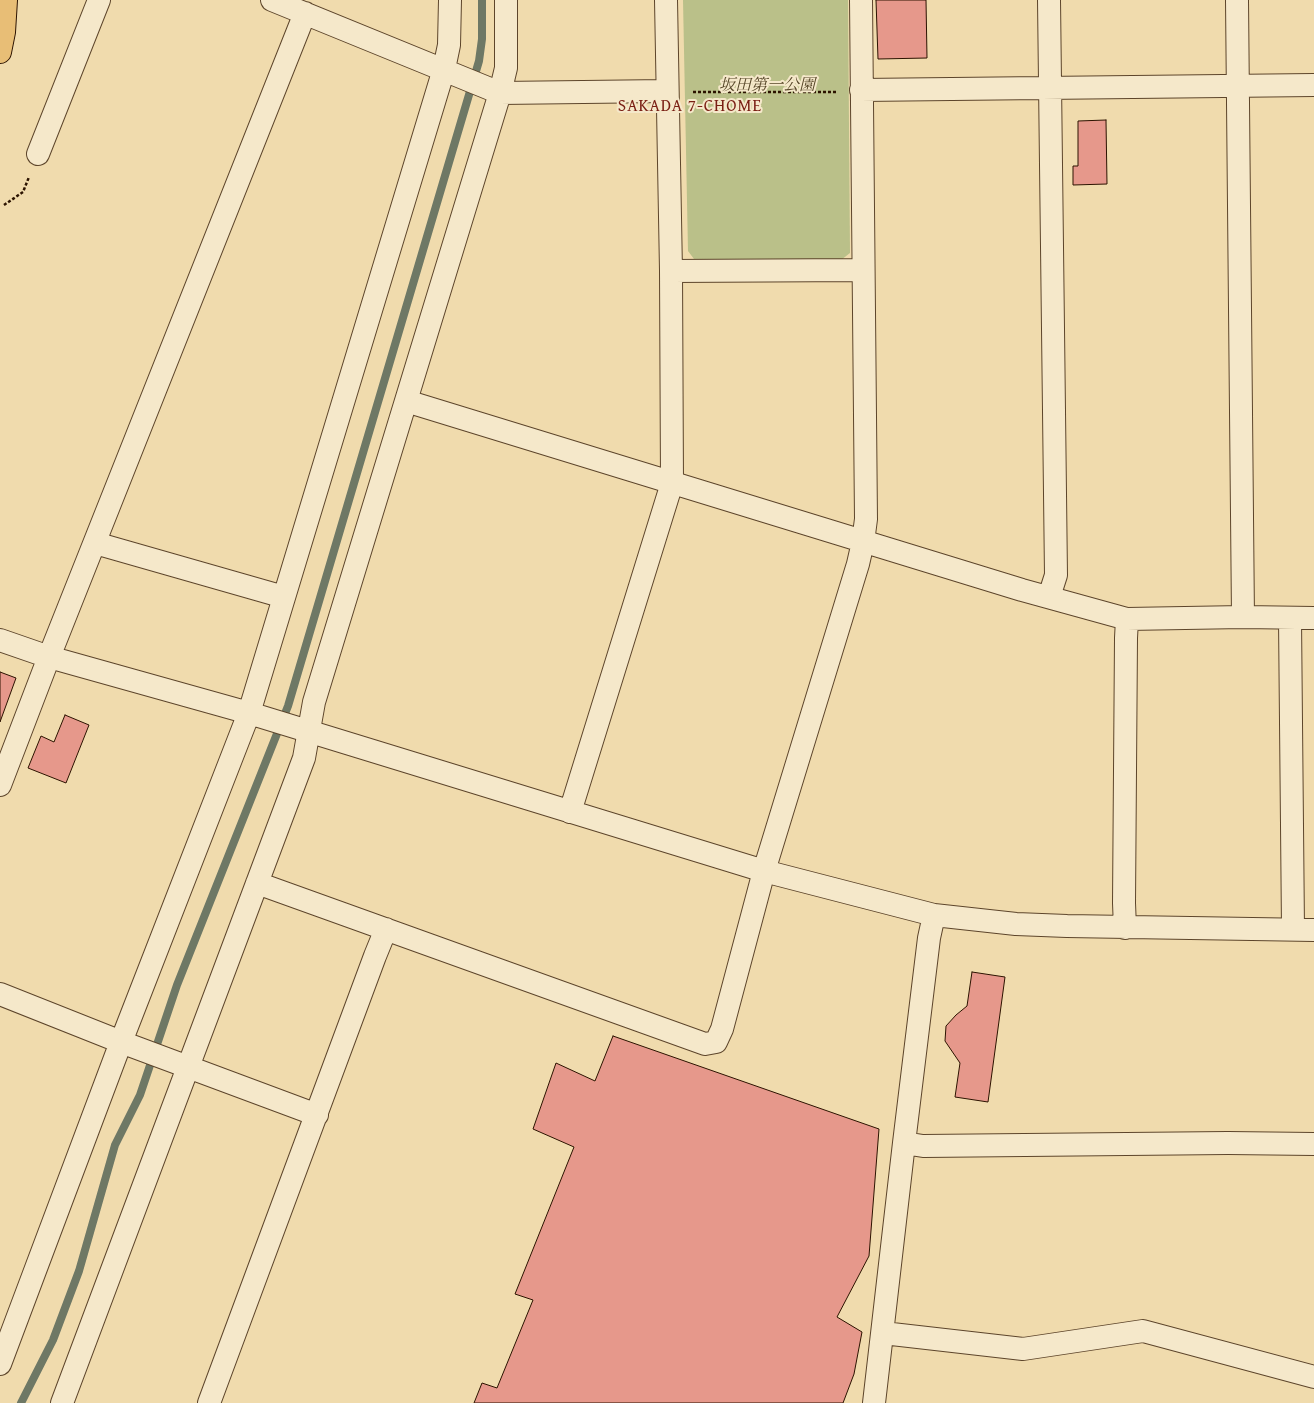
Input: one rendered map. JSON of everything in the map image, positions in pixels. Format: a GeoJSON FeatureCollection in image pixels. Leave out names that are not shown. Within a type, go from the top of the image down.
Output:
{"type":"FeatureCollection","features":[{"type":"Feature","properties":{"kind":"highway"},"geometry":{"type":"LineString","coordinates":[[0,52],[4,32],[6,0]]}},
{"type":"Feature","properties":{"kind":"street"},"geometry":{"type":"LineString","coordinates":[[38,154],[98,0]]}},
{"type":"Feature","properties":{"kind":"street"},"geometry":{"type":"LineString","coordinates":[[272,0],[495,91],[666,91]]}},
{"type":"Feature","properties":{"kind":"street"},"geometry":{"type":"LineString","coordinates":[[0,1364],[121,1042],[249,713],[284,597],[450,72],[450,0]]}},
{"type":"Feature","properties":{"kind":"street"},"geometry":{"type":"LineString","coordinates":[[62,1403],[304,758],[314,702],[406,401],[495,91],[506,68],[506,0]]}},
{"type":"Feature","properties":{"kind":"street"},"geometry":{"type":"LineString","coordinates":[[570,812],[672,483],[666,0]]}},
{"type":"Feature","properties":{"kind":"street"},"geometry":{"type":"LineString","coordinates":[[257,883],[705,1044],[716,1042],[722,1029],[764,871],[858,564],[863,542],[866,519],[864,270],[851,91],[861,0]]}},
{"type":"Feature","properties":{"kind":"street"},"geometry":{"type":"LineString","coordinates":[[1049,0],[1056,575],[1049,597]]}},
{"type":"Feature","properties":{"kind":"street"},"geometry":{"type":"LineString","coordinates":[[1237,0],[1243,617]]}},
{"type":"Feature","properties":{"kind":"street"},"geometry":{"type":"LineString","coordinates":[[0,785],[94,543],[305,13]]}},
{"type":"Feature","properties":{"kind":"street"},"geometry":{"type":"LineString","coordinates":[[851,91],[1314,85]]}},
{"type":"Feature","properties":{"kind":"street"},"geometry":{"type":"LineString","coordinates":[[670,271],[864,270]]}},
{"type":"Feature","properties":{"kind":"street"},"geometry":{"type":"LineString","coordinates":[[406,401],[863,542],[1127,619],[1243,617],[1290,619],[1314,618]]}},
{"type":"Feature","properties":{"kind":"street"},"geometry":{"type":"LineString","coordinates":[[94,543],[284,597]]}},
{"type":"Feature","properties":{"kind":"street"},"geometry":{"type":"LineString","coordinates":[[1125,928],[1124,896],[1127,619]]}},
{"type":"Feature","properties":{"kind":"street"},"geometry":{"type":"LineString","coordinates":[[0,640],[49,657],[249,713],[764,871],[934,916],[1016,924],[1125,928],[1304,930],[1290,619]]}},
{"type":"Feature","properties":{"kind":"street"},"geometry":{"type":"LineString","coordinates":[[874,1403],[929,938],[934,916]]}},
{"type":"Feature","properties":{"kind":"street"},"geometry":{"type":"LineString","coordinates":[[209,1403],[386,929]]}},
{"type":"Feature","properties":{"kind":"street"},"geometry":{"type":"LineString","coordinates":[[0,994],[121,1042],[317,1115]]}},
{"type":"Feature","properties":{"kind":"street"},"geometry":{"type":"LineString","coordinates":[[904,1143],[923,1146],[1228,1143],[1314,1144]]}},
{"type":"Feature","properties":{"kind":"street"},"geometry":{"type":"LineString","coordinates":[[882,1333],[1023,1349],[1143,1331],[1314,1377]]}},
{"type":"Feature","properties":{"kind":"path"},"geometry":{"type":"LineString","coordinates":[[693,92],[851,91]]}},
{"type":"Feature","properties":{"kind":"path"},"geometry":{"type":"LineString","coordinates":[[4,205],[23,192],[38,154]]}},
{"type":"Feature","properties":{"kind":"green space","name":"坂田第一公園"},"geometry":{"type":"Polygon","coordinates":[[[683,0],[848,0],[850,253],[841,260],[694,259],[688,251],[683,0]]]}},
{"type":"Feature","properties":{"kind":"building"},"geometry":{"type":"Polygon","coordinates":[[[876,0],[926,0],[927,58],[878,59],[876,0]]]}},
{"type":"Feature","properties":{"kind":"building"},"geometry":{"type":"Polygon","coordinates":[[[1106,120],[1107,184],[1073,185],[1073,166],[1078,166],[1078,121],[1106,120]]]}},
{"type":"Feature","properties":{"kind":"building"},"geometry":{"type":"Polygon","coordinates":[[[0,672],[16,678],[0,722],[0,672]]]}},
{"type":"Feature","properties":{"kind":"building"},"geometry":{"type":"Polygon","coordinates":[[[65,715],[89,725],[66,783],[28,768],[41,736],[54,742],[65,715]]]}},
{"type":"Feature","properties":{"kind":"building"},"geometry":{"type":"Polygon","coordinates":[[[972,972],[1005,977],[988,1102],[955,1097],[960,1063],[945,1041],[946,1026],[967,1006],[972,972]]]}},
{"type":"Feature","properties":{"kind":"building"},"geometry":{"type":"Polygon","coordinates":[[[613,1036],[879,1129],[869,1256],[837,1317],[862,1332],[854,1374],[843,1403],[474,1403],[482,1383],[497,1388],[533,1300],[515,1294],[574,1147],[533,1129],[556,1063],[595,1081],[613,1036]]]}},
{"type":"Feature","properties":{"kind":"waterway"},"geometry":{"type":"LineString","coordinates":[[21,1403],[53,1340],[79,1271],[115,1145],[140,1095],[177,985],[288,706],[479,61],[482,39],[482,0]]}},
{"type":"Feature","properties":{"kind":"district","name":"SAKADA 7-CHOME"},"geometry":{"type":"Point","coordinates":[690,107]}}]}
